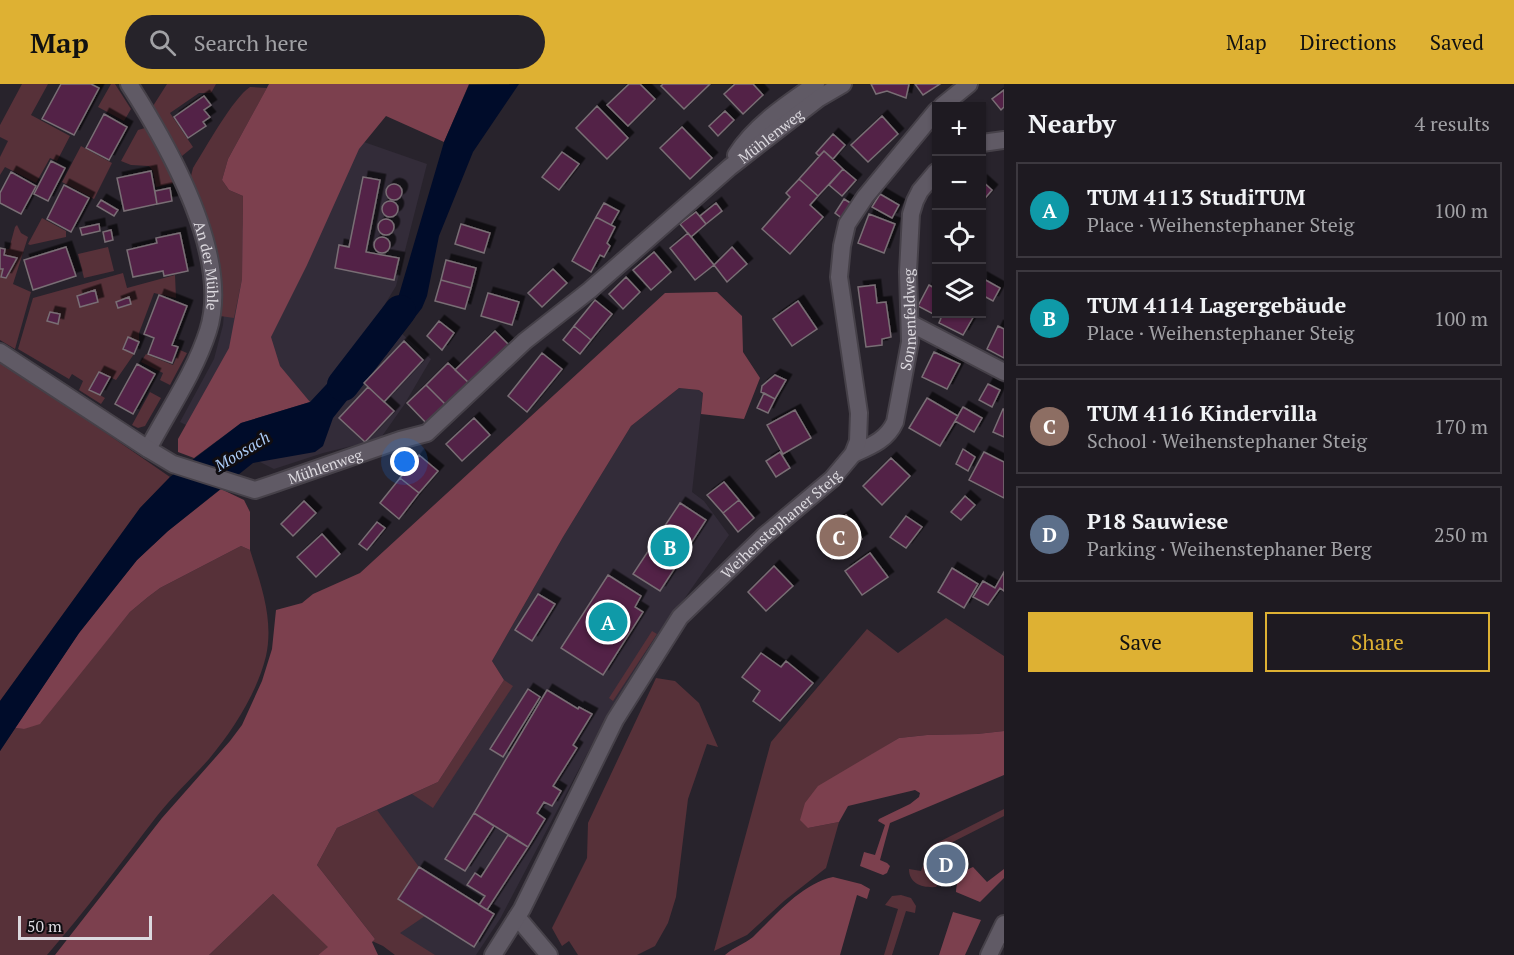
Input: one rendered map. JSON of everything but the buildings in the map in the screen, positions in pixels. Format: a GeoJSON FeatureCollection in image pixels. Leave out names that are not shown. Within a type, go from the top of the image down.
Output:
{"type":"FeatureCollection","features":[{"type":"Feature","properties":{"kind":"street","name":"An der Mühle"},"geometry":{"type":"LineString","coordinates":[[129,84],[182,177],[206,243],[214,309],[201,352],[148,449]]}},
{"type":"Feature","properties":{"kind":"street","name":"Mühlenweg"},"geometry":{"type":"LineString","coordinates":[[730,167],[747,140],[780,109],[816,84]]}},
{"type":"Feature","properties":{"kind":"street","name":"Mühlenweg"},"geometry":{"type":"LineString","coordinates":[[0,352],[173,464],[255,490],[427,432],[525,341],[590,290],[730,167],[819,98],[843,84]]}},
{"type":"Feature","properties":{"kind":"street"},"geometry":{"type":"LineString","coordinates":[[947,102],[969,84]]}},
{"type":"Feature","properties":{"kind":"street"},"geometry":{"type":"LineString","coordinates":[[854,454],[858,441],[860,413],[839,277],[847,224],[865,197],[932,116]]}},
{"type":"Feature","properties":{"kind":"street"},"geometry":{"type":"LineString","coordinates":[[986,142],[1004,140]]}},
{"type":"Feature","properties":{"kind":"street","name":"Sonnenfeldweg"},"geometry":{"type":"LineString","coordinates":[[854,454],[876,444],[891,430],[895,422],[910,342],[908,272],[911,214],[920,191],[932,177]]}},
{"type":"Feature","properties":{"kind":"street"},"geometry":{"type":"LineString","coordinates":[[910,323],[1004,372]]}},
{"type":"Feature","properties":{"kind":"street","name":"Weihenstephaner Steig"},"geometry":{"type":"LineString","coordinates":[[493,955],[517,917],[615,720],[680,617],[764,536],[832,479],[854,454]]}},
{"type":"Feature","properties":{"kind":"street"},"geometry":{"type":"LineString","coordinates":[[517,917],[549,955]]}},
{"type":"Feature","properties":{"kind":"street"},"geometry":{"type":"LineString","coordinates":[[989,955],[1004,924]]}},
{"type":"Feature","properties":{"kind":"shaded area"},"geometry":{"type":"Polygon","coordinates":[[[22,84],[48,84],[31,115],[70,136],[57,161],[50,158],[36,183],[5,167],[0,175],[0,157],[8,141],[0,137],[0,125],[22,84]]]}},
{"type":"Feature","properties":{"kind":"shaded area"},"geometry":{"type":"Polygon","coordinates":[[[111,84],[115,84],[131,109],[124,121],[98,107],[111,84]]]}},
{"type":"Feature","properties":{"kind":"shaded area"},"geometry":{"type":"Polygon","coordinates":[[[167,84],[216,84],[211,93],[199,93],[170,113],[193,147],[182,156],[153,106],[167,84]]]}},
{"type":"Feature","properties":{"kind":"shaded area"},"geometry":{"type":"Polygon","coordinates":[[[269,84],[469,84],[444,142],[386,116],[359,149],[307,265],[271,337],[280,366],[310,402],[241,423],[194,458],[178,452],[178,439],[229,348],[242,279],[243,196],[229,190],[222,180],[228,159],[269,84]]]}},
{"type":"Feature","properties":{"kind":"shaded area"},"geometry":{"type":"Polygon","coordinates":[[[250,87],[267,88],[228,159],[222,180],[229,190],[243,196],[242,279],[234,318],[220,316],[219,271],[204,207],[191,176],[193,168],[220,124],[250,87]]]}},
{"type":"Feature","properties":{"kind":"shaded area"},"geometry":{"type":"Polygon","coordinates":[[[278,112],[427,164],[396,286],[379,314],[431,359],[404,405],[380,439],[323,453],[274,469],[180,422],[214,359],[223,325],[227,277],[278,112]]]}},
{"type":"Feature","properties":{"kind":"shaded area"},"geometry":{"type":"Polygon","coordinates":[[[145,128],[176,183],[156,187],[153,171],[149,166],[131,165],[121,161],[138,130],[145,128]]]}},
{"type":"Feature","properties":{"kind":"shaded area"},"geometry":{"type":"Polygon","coordinates":[[[81,146],[112,163],[94,199],[62,182],[81,146]]]}},
{"type":"Feature","properties":{"kind":"shaded area"},"geometry":{"type":"Polygon","coordinates":[[[42,218],[66,231],[66,237],[28,244],[42,218]]]}},
{"type":"Feature","properties":{"kind":"shaded area"},"geometry":{"type":"Polygon","coordinates":[[[17,225],[21,233],[28,237],[13,284],[31,292],[15,349],[0,340],[0,269],[3,269],[1,277],[6,278],[17,258],[4,255],[5,249],[9,249],[17,225]]]}},
{"type":"Feature","properties":{"kind":"shaded area"},"geometry":{"type":"Polygon","coordinates":[[[108,247],[114,271],[84,278],[78,254],[108,247]]]}},
{"type":"Feature","properties":{"kind":"shaded area"},"geometry":{"type":"Polygon","coordinates":[[[123,273],[127,288],[175,275],[176,298],[154,293],[139,333],[139,342],[128,338],[134,354],[116,380],[99,372],[90,389],[105,398],[101,404],[79,390],[83,381],[72,374],[69,379],[18,349],[33,298],[123,273]]]}},
{"type":"Feature","properties":{"kind":"shaded area"},"geometry":{"type":"Polygon","coordinates":[[[717,292],[742,316],[743,352],[760,378],[744,419],[701,414],[703,393],[699,390],[679,388],[631,426],[563,537],[492,661],[504,680],[438,782],[337,828],[317,865],[375,939],[372,942],[378,955],[318,955],[328,947],[273,894],[209,955],[55,955],[162,818],[242,725],[262,681],[272,649],[276,610],[302,603],[313,594],[360,573],[665,293],[717,292]]]}},
{"type":"Feature","properties":{"kind":"shaded area"},"geometry":{"type":"Polygon","coordinates":[[[180,350],[187,353],[170,385],[160,380],[163,373],[141,362],[146,354],[173,365],[180,350]]]}},
{"type":"Feature","properties":{"kind":"shaded area"},"geometry":{"type":"Polygon","coordinates":[[[0,360],[170,477],[140,508],[0,701],[0,360]]]}},
{"type":"Feature","properties":{"kind":"shaded area"},"geometry":{"type":"Polygon","coordinates":[[[679,388],[699,390],[703,393],[692,492],[704,501],[729,535],[647,652],[599,731],[500,919],[476,955],[395,955],[337,828],[438,782],[504,680],[492,661],[563,537],[631,426],[679,388]]]}},
{"type":"Feature","properties":{"kind":"shaded area"},"geometry":{"type":"Polygon","coordinates":[[[150,392],[161,398],[145,426],[138,428],[132,425],[150,392]]]}},
{"type":"Feature","properties":{"kind":"shaded area"},"geometry":{"type":"Polygon","coordinates":[[[221,489],[244,500],[250,512],[250,550],[241,546],[160,588],[148,597],[130,612],[40,724],[24,729],[15,728],[79,633],[137,560],[168,531],[221,489]]]}},
{"type":"Feature","properties":{"kind":"shaded area"},"geometry":{"type":"Polygon","coordinates":[[[241,546],[250,550],[265,602],[268,629],[266,656],[262,670],[243,710],[209,759],[169,801],[47,955],[0,955],[0,751],[15,728],[24,729],[102,646],[130,612],[160,588],[241,546]]]}},
{"type":"Feature","properties":{"kind":"shaded area"},"geometry":{"type":"Polygon","coordinates":[[[946,618],[1004,656],[1004,731],[899,738],[873,754],[808,828],[839,822],[826,868],[784,901],[747,935],[714,951],[771,742],[867,629],[898,653],[946,618]]]}},
{"type":"Feature","properties":{"kind":"shaded area"},"geometry":{"type":"Polygon","coordinates":[[[652,631],[657,634],[613,701],[609,698],[652,631]]]}},
{"type":"Feature","properties":{"kind":"shaded area"},"geometry":{"type":"Polygon","coordinates":[[[656,678],[675,681],[699,703],[718,747],[707,744],[688,799],[676,897],[668,923],[655,946],[637,955],[578,955],[569,941],[562,946],[552,928],[587,858],[588,823],[656,678]]]}},
{"type":"Feature","properties":{"kind":"shaded area"},"geometry":{"type":"Polygon","coordinates":[[[504,680],[513,686],[433,808],[412,794],[438,782],[504,680]]]}},
{"type":"Feature","properties":{"kind":"shaded area"},"geometry":{"type":"Polygon","coordinates":[[[1004,731],[1004,775],[890,823],[880,860],[890,866],[887,873],[883,875],[860,866],[864,852],[875,855],[885,825],[878,821],[879,819],[910,804],[919,797],[920,793],[915,790],[848,806],[839,822],[808,828],[800,820],[805,803],[818,786],[899,738],[1004,731]]]}},
{"type":"Feature","properties":{"kind":"shaded area"},"geometry":{"type":"Polygon","coordinates":[[[1004,809],[1004,816],[937,850],[930,874],[942,878],[936,887],[926,887],[914,882],[909,869],[921,871],[931,846],[1004,809]]]}},
{"type":"Feature","properties":{"kind":"shaded area"},"geometry":{"type":"Polygon","coordinates":[[[377,810],[419,867],[398,899],[425,916],[400,933],[435,955],[395,955],[372,941],[375,939],[317,865],[337,828],[377,810]]]}},
{"type":"Feature","properties":{"kind":"shaded area"},"geometry":{"type":"Polygon","coordinates":[[[973,867],[987,882],[1004,869],[1004,878],[980,902],[956,892],[960,876],[973,867]]]}},
{"type":"Feature","properties":{"kind":"shaded area"},"geometry":{"type":"Polygon","coordinates":[[[833,877],[861,884],[870,889],[867,899],[857,895],[840,955],[725,955],[753,937],[800,893],[810,886],[833,877]]]}},
{"type":"Feature","properties":{"kind":"shaded area"},"geometry":{"type":"Polygon","coordinates":[[[273,894],[329,947],[318,955],[209,955],[273,894]]]}},
{"type":"Feature","properties":{"kind":"shaded area"},"geometry":{"type":"Polygon","coordinates":[[[901,895],[911,898],[916,906],[915,913],[906,911],[892,955],[884,955],[898,909],[885,905],[892,896],[901,895]]]}},
{"type":"Feature","properties":{"kind":"shaded area"},"geometry":{"type":"Polygon","coordinates":[[[953,912],[981,920],[965,955],[939,955],[953,912]]]}},
{"type":"Feature","properties":{"kind":"water"},"geometry":{"type":"Polygon","coordinates":[[[519,84],[473,152],[439,236],[427,296],[422,308],[386,355],[370,341],[398,298],[444,142],[469,85],[519,84]]]}},
{"type":"Feature","properties":{"kind":"water"},"geometry":{"type":"Polygon","coordinates":[[[369,353],[356,389],[333,418],[323,446],[315,452],[253,463],[168,531],[137,560],[79,633],[0,751],[0,701],[140,508],[170,477],[241,423],[310,402],[353,356],[369,353]]]}},
{"type":"Feature","properties":{"kind":"waterway","name":"Moosach"},"geometry":{"type":"LineString","coordinates":[[343,385],[400,311]]}},
{"type":"Feature","properties":{"kind":"place","name":"TUM 4116 Kindervilla"},"geometry":{"type":"Point","coordinates":[839,537]}},
{"type":"Feature","properties":{"kind":"place","name":"TUM 4114 Lagergebäude"},"geometry":{"type":"Point","coordinates":[670,547]}},
{"type":"Feature","properties":{"kind":"place","name":"TUM 4113 StudiTUM"},"geometry":{"type":"Point","coordinates":[608,622]}},
{"type":"Feature","properties":{"kind":"place","name":"P18 Sauwiese"},"geometry":{"type":"Point","coordinates":[946,864]}}]}
